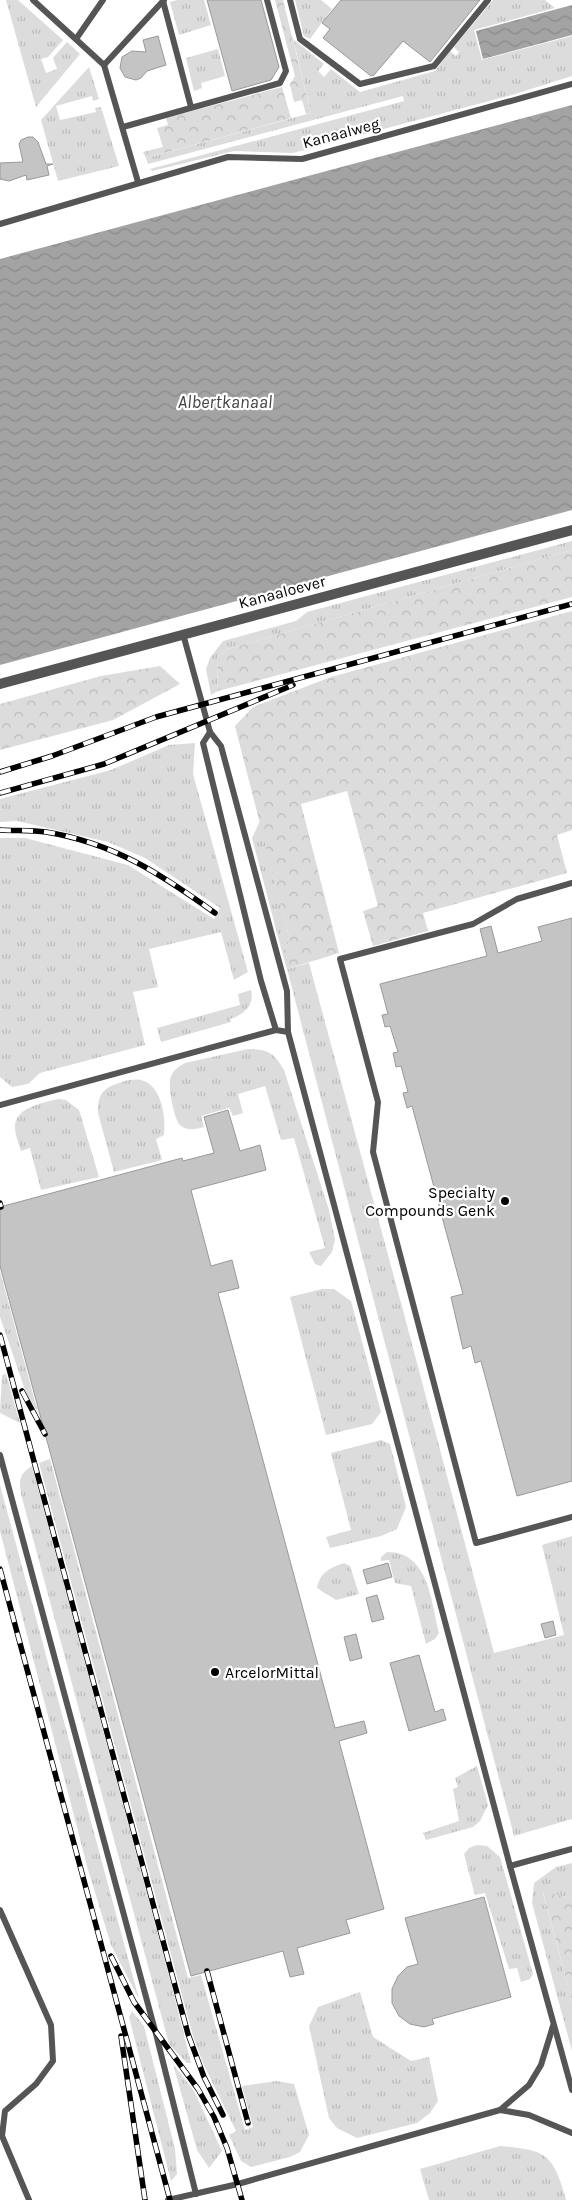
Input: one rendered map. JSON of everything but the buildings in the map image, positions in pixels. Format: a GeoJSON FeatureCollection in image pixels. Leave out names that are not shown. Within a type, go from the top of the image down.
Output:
{"type":"FeatureCollection","features":[{"type":"Feature","properties":{"kind":"street","name":"Kanaaloever"},"geometry":{"type":"LineString","coordinates":[[0,684],[572,530]]}},
{"type":"Feature","properties":{"kind":"lane"},"geometry":{"type":"LineString","coordinates":[[33,0],[104,65],[138,182]]}},
{"type":"Feature","properties":{"kind":"lane"},"geometry":{"type":"LineString","coordinates":[[76,39],[103,0]]}},
{"type":"Feature","properties":{"kind":"lane"},"geometry":{"type":"LineString","coordinates":[[123,127],[280,83],[286,71],[267,0]]}},
{"type":"Feature","properties":{"kind":"lane"},"geometry":{"type":"LineString","coordinates":[[290,0],[300,38],[360,84],[434,66],[488,0]]}},
{"type":"Feature","properties":{"kind":"lane"},"geometry":{"type":"LineString","coordinates":[[104,65],[163,1]]}},
{"type":"Feature","properties":{"kind":"lane"},"geometry":{"type":"LineString","coordinates":[[163,1],[191,107]]}},
{"type":"Feature","properties":{"kind":"lane","name":"Kanaalweg"},"geometry":{"type":"LineString","coordinates":[[0,224],[228,157],[302,159],[572,84]]}},
{"type":"Feature","properties":{"kind":"lane"},"geometry":{"type":"LineString","coordinates":[[183,634],[210,732],[221,746],[287,991],[288,1032],[510,1866],[572,2090]]}},
{"type":"Feature","properties":{"kind":"lane"},"geometry":{"type":"LineString","coordinates":[[210,732],[203,743],[261,981],[276,1030]]}},
{"type":"Feature","properties":{"kind":"lane"},"geometry":{"type":"LineString","coordinates":[[572,883],[517,899],[473,924],[340,959],[378,1102],[373,1152],[476,1543],[572,1517]]}},
{"type":"Feature","properties":{"kind":"lane"},"geometry":{"type":"LineString","coordinates":[[0,1105],[276,1030],[288,1032]]}},
{"type":"Feature","properties":{"kind":"lane"},"geometry":{"type":"LineString","coordinates":[[0,1455],[151,2014],[196,2194]]}},
{"type":"Feature","properties":{"kind":"lane"},"geometry":{"type":"LineString","coordinates":[[510,1866],[572,1849]]}},
{"type":"Feature","properties":{"kind":"lane"},"geometry":{"type":"LineString","coordinates":[[0,1910],[51,2026],[53,2061],[36,2084],[4,2111],[2,2136],[28,2200]]}},
{"type":"Feature","properties":{"kind":"lane"},"geometry":{"type":"LineString","coordinates":[[500,2110],[528,2085],[540,2064],[554,2025]]}},
{"type":"Feature","properties":{"kind":"lane"},"geometry":{"type":"LineString","coordinates":[[168,2200],[238,2184],[500,2110],[530,2115],[572,2134]]}},
{"type":"Feature","properties":{"kind":"green space"},"geometry":{"type":"Polygon","coordinates":[[[6,0],[18,0],[63,40],[48,57],[41,59],[46,73],[57,69],[53,58],[67,42],[80,54],[36,107],[6,0]]]}},
{"type":"Feature","properties":{"kind":"green space"},"geometry":{"type":"Polygon","coordinates":[[[177,0],[204,0],[211,25],[179,35],[170,2],[177,0]]]}},
{"type":"Feature","properties":{"kind":"green space"},"geometry":{"type":"Polygon","coordinates":[[[275,0],[283,0],[311,113],[306,114],[302,100],[294,102],[290,84],[295,76],[275,0]]]}},
{"type":"Feature","properties":{"kind":"green space"},"geometry":{"type":"Polygon","coordinates":[[[295,0],[321,0],[332,9],[310,39],[304,36],[295,0]]]}},
{"type":"Feature","properties":{"kind":"green space"},"geometry":{"type":"Polygon","coordinates":[[[493,0],[545,0],[555,8],[474,30],[482,60],[572,36],[572,76],[512,95],[293,153],[234,151],[152,171],[150,169],[404,101],[403,96],[148,164],[146,158],[311,113],[293,39],[324,64],[318,71],[324,77],[331,69],[360,92],[435,71],[450,51],[456,56],[459,52],[454,47],[493,0]]]}},
{"type":"Feature","properties":{"kind":"green space"},"geometry":{"type":"Polygon","coordinates":[[[218,49],[225,76],[201,83],[202,88],[194,91],[186,58],[218,49]]]}},
{"type":"Feature","properties":{"kind":"green space"},"geometry":{"type":"Polygon","coordinates":[[[89,67],[99,99],[93,101],[92,96],[56,106],[60,120],[96,112],[95,108],[101,107],[119,166],[58,181],[41,120],[89,67]]]}},
{"type":"Feature","properties":{"kind":"green space"},"geometry":{"type":"Polygon","coordinates":[[[282,87],[291,118],[146,158],[143,152],[163,147],[157,128],[168,125],[166,118],[282,87]]]}},
{"type":"Feature","properties":{"kind":"green space"},"geometry":{"type":"Polygon","coordinates":[[[572,541],[572,550],[228,649],[217,657],[218,691],[211,695],[206,669],[210,658],[223,641],[296,621],[307,612],[572,541]]]}},
{"type":"Feature","properties":{"kind":"green space"},"geometry":{"type":"Polygon","coordinates":[[[572,550],[572,597],[218,691],[217,657],[228,649],[572,550]]]}},
{"type":"Feature","properties":{"kind":"green space"},"geometry":{"type":"Polygon","coordinates":[[[572,611],[572,830],[557,835],[567,873],[423,913],[428,931],[373,946],[363,911],[378,906],[347,791],[301,804],[339,953],[287,969],[282,952],[290,941],[235,726],[253,707],[331,677],[572,611]]]}},
{"type":"Feature","properties":{"kind":"green space"},"geometry":{"type":"Polygon","coordinates":[[[160,666],[180,684],[113,720],[0,750],[0,704],[101,676],[160,666]]]}},
{"type":"Feature","properties":{"kind":"green space"},"geometry":{"type":"Polygon","coordinates":[[[195,743],[193,774],[248,972],[234,980],[221,932],[149,949],[158,987],[133,992],[145,1045],[40,1073],[28,1084],[12,1087],[0,1077],[0,838],[25,838],[128,865],[214,919],[220,908],[145,858],[108,842],[17,821],[0,822],[0,799],[111,770],[169,745],[195,743]]]}},
{"type":"Feature","properties":{"kind":"green space"},"geometry":{"type":"Polygon","coordinates":[[[260,821],[290,941],[282,952],[252,838],[260,821]]]}},
{"type":"Feature","properties":{"kind":"green space"},"geometry":{"type":"Polygon","coordinates":[[[309,963],[494,1653],[564,1635],[542,1545],[572,1536],[572,1819],[514,1836],[287,969],[309,963]]]}},
{"type":"Feature","properties":{"kind":"green space"},"geometry":{"type":"Polygon","coordinates":[[[251,990],[250,1005],[239,1015],[230,1019],[231,1022],[161,1042],[157,1028],[240,1005],[238,994],[251,990]]]}},
{"type":"Feature","properties":{"kind":"green space"},"geometry":{"type":"Polygon","coordinates":[[[248,1049],[265,1051],[273,1055],[284,1070],[329,1210],[335,1240],[332,1252],[321,1266],[315,1264],[309,1252],[325,1248],[294,1138],[281,1140],[265,1086],[238,1094],[243,1113],[233,1116],[229,1108],[201,1116],[204,1127],[192,1129],[184,1128],[178,1123],[171,1094],[170,1080],[177,1068],[185,1063],[248,1049]]]}},
{"type":"Feature","properties":{"kind":"green space"},"geometry":{"type":"Polygon","coordinates":[[[129,1080],[140,1080],[148,1083],[158,1095],[163,1111],[164,1135],[156,1139],[162,1160],[114,1172],[98,1113],[98,1105],[102,1093],[106,1089],[129,1080]]]}},
{"type":"Feature","properties":{"kind":"green space"},"geometry":{"type":"Polygon","coordinates":[[[58,1099],[66,1100],[79,1110],[99,1177],[41,1190],[30,1148],[21,1151],[15,1131],[16,1121],[19,1115],[30,1107],[58,1099]]]}},
{"type":"Feature","properties":{"kind":"green space"},"geometry":{"type":"Polygon","coordinates":[[[0,1271],[38,1413],[26,1393],[0,1317],[0,1271]]]}},
{"type":"Feature","properties":{"kind":"green space"},"geometry":{"type":"Polygon","coordinates":[[[322,1289],[334,1289],[351,1301],[381,1412],[372,1424],[326,1435],[290,1297],[322,1289]]]}},
{"type":"Feature","properties":{"kind":"green space"},"geometry":{"type":"Polygon","coordinates":[[[6,1374],[20,1423],[0,1413],[2,1375],[6,1374]]]}},
{"type":"Feature","properties":{"kind":"green space"},"geometry":{"type":"Polygon","coordinates":[[[381,1440],[390,1444],[406,1507],[397,1529],[381,1536],[330,1548],[326,1537],[351,1530],[331,1453],[381,1440]]]}},
{"type":"Feature","properties":{"kind":"green space"},"geometry":{"type":"Polygon","coordinates":[[[50,1459],[188,1978],[201,1975],[245,2130],[253,2127],[242,2086],[277,2081],[294,2084],[309,2135],[300,2152],[290,2157],[251,2167],[241,2161],[229,2135],[236,2131],[203,2063],[193,2036],[39,1463],[50,1459]]]}},
{"type":"Feature","properties":{"kind":"green space"},"geometry":{"type":"Polygon","coordinates":[[[32,1466],[191,2063],[187,2063],[169,2044],[21,1494],[22,1475],[32,1466]]]}},
{"type":"Feature","properties":{"kind":"green space"},"geometry":{"type":"Polygon","coordinates":[[[0,1485],[139,1999],[111,1945],[87,1866],[0,1531],[0,1485]]]}},
{"type":"Feature","properties":{"kind":"green space"},"geometry":{"type":"Polygon","coordinates":[[[387,1552],[401,1554],[412,1560],[426,1580],[439,1633],[435,1639],[426,1644],[411,1586],[395,1583],[389,1560],[381,1561],[381,1557],[387,1552]]]}},
{"type":"Feature","properties":{"kind":"green space"},"geometry":{"type":"Polygon","coordinates":[[[344,1563],[350,1566],[359,1594],[336,1600],[317,1588],[318,1583],[326,1571],[344,1563]]]}},
{"type":"Feature","properties":{"kind":"green space"},"geometry":{"type":"Polygon","coordinates":[[[477,1766],[488,1805],[480,1821],[473,1827],[426,1840],[423,1833],[459,1821],[453,1789],[458,1787],[455,1778],[477,1766]]]}},
{"type":"Feature","properties":{"kind":"green space"},"geometry":{"type":"Polygon","coordinates":[[[477,1845],[487,1846],[500,1857],[533,1974],[530,1979],[521,1982],[517,1968],[509,1969],[485,1893],[475,1895],[464,1854],[469,1848],[477,1845]]]}},
{"type":"Feature","properties":{"kind":"green space"},"geometry":{"type":"Polygon","coordinates":[[[572,1863],[572,1898],[543,1893],[572,2001],[572,2051],[532,1903],[534,1883],[556,1867],[572,1863]]]}},
{"type":"Feature","properties":{"kind":"green space"},"geometry":{"type":"Polygon","coordinates":[[[543,1892],[572,1898],[572,2001],[543,1892]]]}},
{"type":"Feature","properties":{"kind":"green space"},"geometry":{"type":"Polygon","coordinates":[[[360,1992],[373,2037],[411,2061],[429,2057],[438,2101],[430,2113],[417,2123],[357,2138],[337,2128],[329,2118],[309,2026],[318,2007],[360,1992]]]}},
{"type":"Feature","properties":{"kind":"green space"},"geometry":{"type":"Polygon","coordinates":[[[132,2011],[144,2026],[175,2149],[177,2174],[171,2181],[129,2017],[132,2011]]]}},
{"type":"Feature","properties":{"kind":"green space"},"geometry":{"type":"Polygon","coordinates":[[[173,2064],[194,2091],[222,2151],[209,2168],[197,2150],[173,2064]]]}},
{"type":"Feature","properties":{"kind":"green space"},"geometry":{"type":"Polygon","coordinates":[[[500,2146],[528,2150],[546,2157],[557,2173],[566,2200],[429,2200],[420,2169],[500,2146]]]}},
{"type":"Feature","properties":{"kind":"water"},"geometry":{"type":"Polygon","coordinates":[[[572,5],[572,35],[483,59],[476,31],[572,5]]]}},
{"type":"Feature","properties":{"kind":"water","name":"Albertkanaal"},"geometry":{"type":"Polygon","coordinates":[[[572,105],[572,510],[0,665],[0,259],[572,105]]]}},
{"type":"Feature","properties":{"kind":"railway"},"geometry":{"type":"LineString","coordinates":[[0,772],[52,756],[156,717],[572,604]]}},
{"type":"Feature","properties":{"kind":"railway"},"geometry":{"type":"LineString","coordinates":[[0,793],[104,764],[293,685]]}},
{"type":"Feature","properties":{"kind":"railway"},"geometry":{"type":"LineString","coordinates":[[0,830],[46,832],[71,837],[115,852],[156,873],[215,913]]}},
{"type":"Feature","properties":{"kind":"railway"},"geometry":{"type":"LineString","coordinates":[[0,1203],[1,1207]]}},
{"type":"Feature","properties":{"kind":"railway"},"geometry":{"type":"LineString","coordinates":[[0,1335],[188,2034],[204,2077],[223,2115]]}},
{"type":"Feature","properties":{"kind":"railway"},"geometry":{"type":"LineString","coordinates":[[22,1391],[45,1434]]}},
{"type":"Feature","properties":{"kind":"railway"},"geometry":{"type":"LineString","coordinates":[[0,1569],[170,2200]]}},
{"type":"Feature","properties":{"kind":"railway"},"geometry":{"type":"LineString","coordinates":[[111,1956],[134,2002],[198,2089],[214,2117],[227,2148],[242,2200]]}},
{"type":"Feature","properties":{"kind":"railway"},"geometry":{"type":"LineString","coordinates":[[207,1971],[248,2123]]}},
{"type":"Feature","properties":{"kind":"railway"},"geometry":{"type":"LineString","coordinates":[[121,2036],[145,2200]]}},
{"type":"Feature","properties":{"kind":"place","name":"Specialty Compounds Genk"},"geometry":{"type":"Point","coordinates":[505,1201]}},
{"type":"Feature","properties":{"kind":"place","name":"ArcelorMittal"},"geometry":{"type":"Point","coordinates":[215,1672]}}]}
